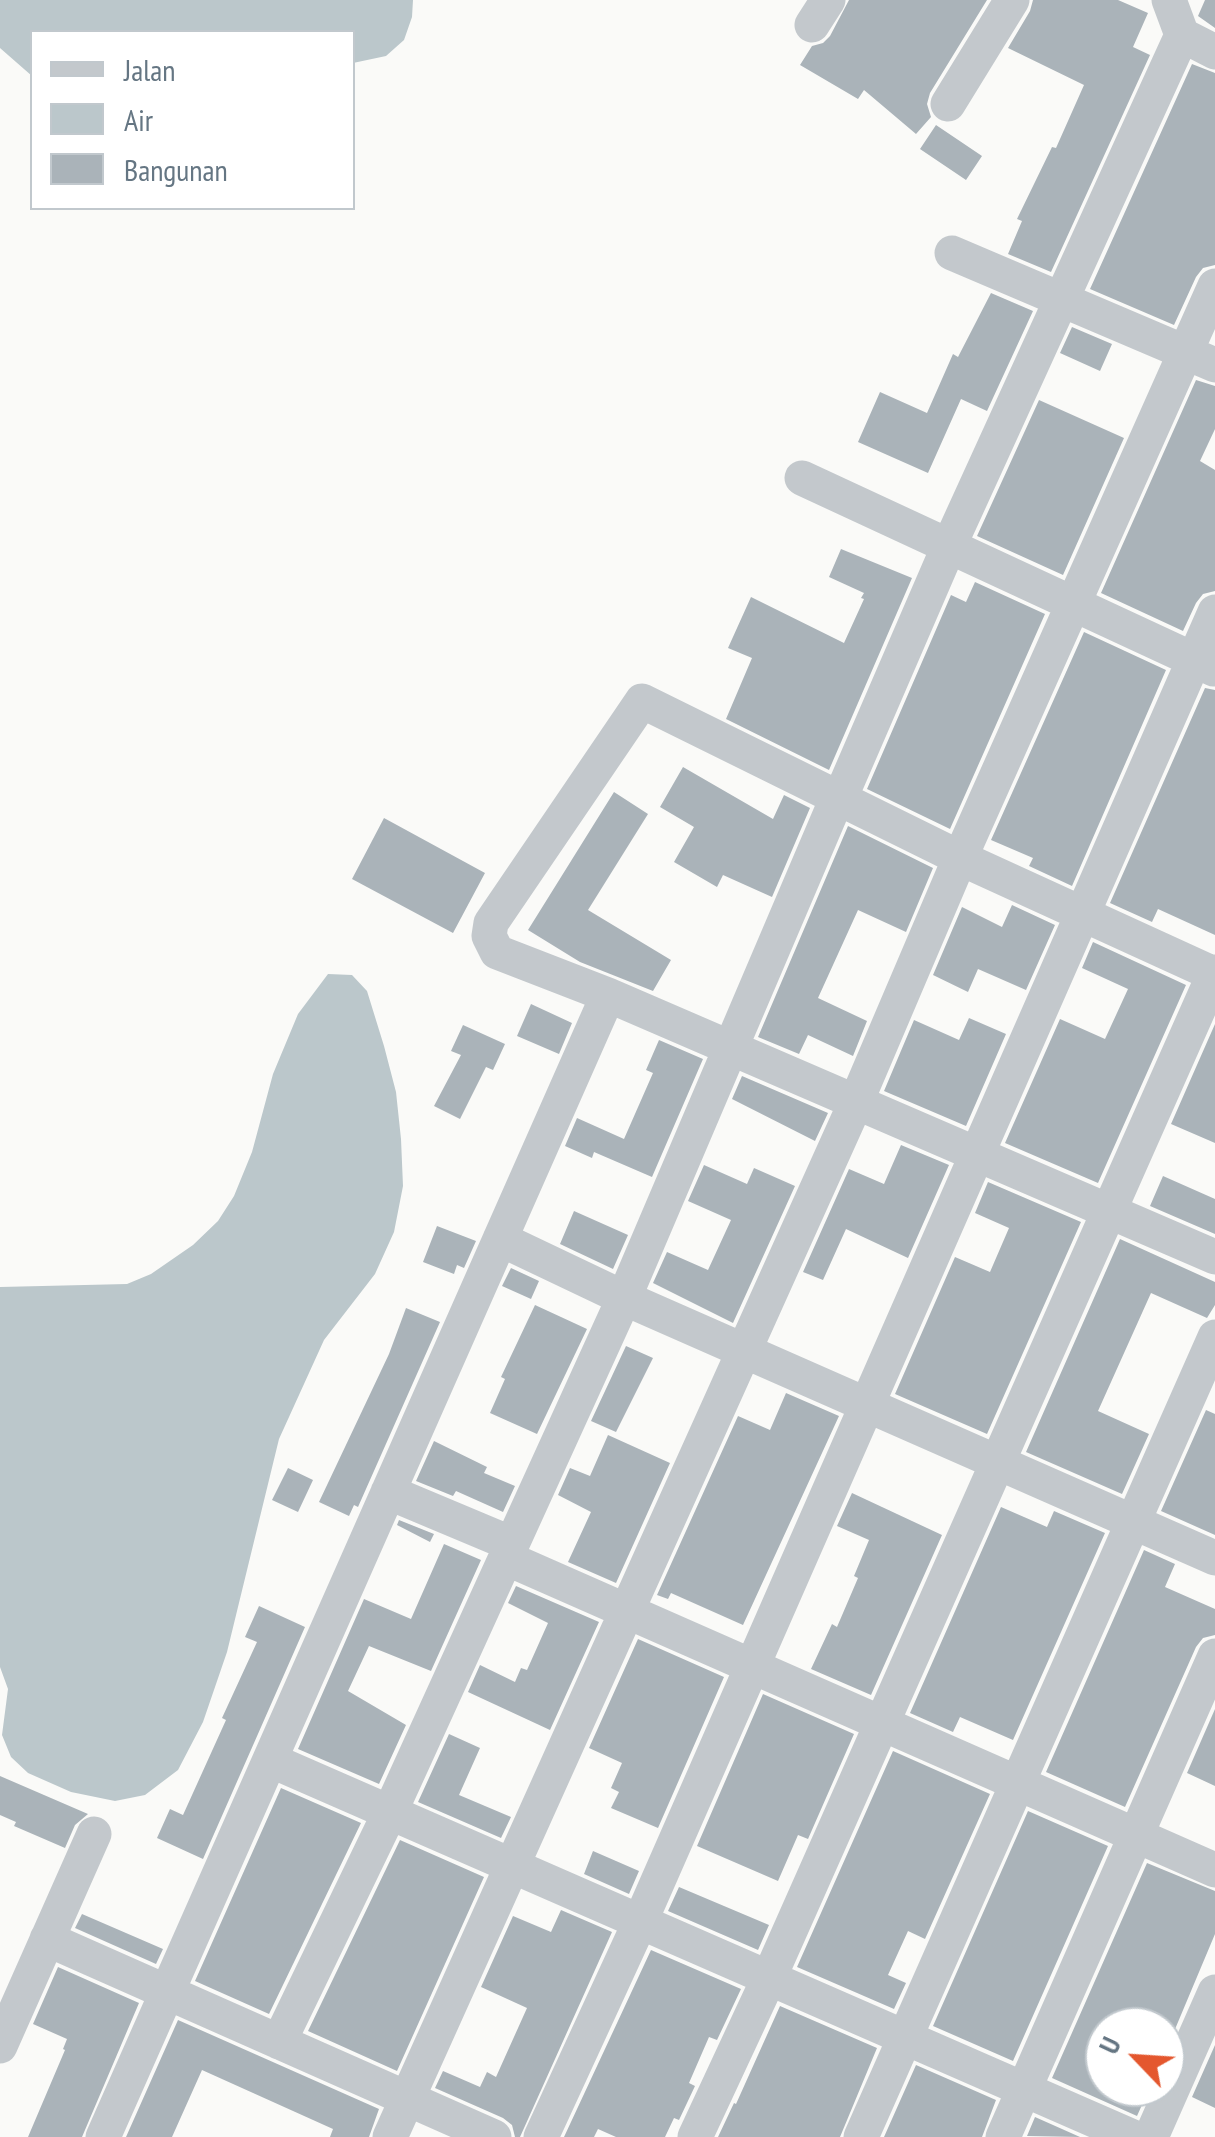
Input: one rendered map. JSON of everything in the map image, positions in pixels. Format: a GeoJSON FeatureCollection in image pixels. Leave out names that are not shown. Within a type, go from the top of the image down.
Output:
{"type":"FeatureCollection","features":[{"type":"Feature","properties":{"kind":"street"},"geometry":{"type":"LineString","coordinates":[[948,104],[1012,0]]}},
{"type":"Feature","properties":{"kind":"street"},"geometry":{"type":"LineString","coordinates":[[279,2042],[390,1812],[624,1298],[838,796],[1062,298],[1169,10],[1215,52]]}},
{"type":"Feature","properties":{"kind":"street"},"geometry":{"type":"LineString","coordinates":[[952,253],[1200,359]]}},
{"type":"Feature","properties":{"kind":"street"},"geometry":{"type":"LineString","coordinates":[[390,2137],[856,1102],[1073,604],[1200,359],[1215,286]]}},
{"type":"Feature","properties":{"kind":"street"},"geometry":{"type":"LineString","coordinates":[[802,478],[1204,664]]}},
{"type":"Feature","properties":{"kind":"street"},"geometry":{"type":"LineString","coordinates":[[540,2137],[640,1922],[1080,913],[1204,664],[1215,612]]}},
{"type":"Feature","properties":{"kind":"street"},"geometry":{"type":"LineString","coordinates":[[695,2137],[769,1978],[1111,1212],[1215,973],[960,858],[642,702],[490,924],[488,936],[497,952],[608,995],[732,1048],[856,1102],[977,1154],[1111,1212],[1215,1257]]}},
{"type":"Feature","properties":{"kind":"street"},"geometry":{"type":"LineString","coordinates":[[103,2137],[608,995]]}},
{"type":"Feature","properties":{"kind":"street"},"geometry":{"type":"LineString","coordinates":[[500,1238],[624,1298],[1215,1558]]}},
{"type":"Feature","properties":{"kind":"street"},"geometry":{"type":"LineString","coordinates":[[862,2137],[1215,1337]]}},
{"type":"Feature","properties":{"kind":"street"},"geometry":{"type":"LineString","coordinates":[[388,1492],[626,1613],[1215,1870]]}},
{"type":"Feature","properties":{"kind":"street"},"geometry":{"type":"LineString","coordinates":[[1003,2137],[1215,1656]]}},
{"type":"Feature","properties":{"kind":"street"},"geometry":{"type":"LineString","coordinates":[[270,1760],[1134,2137]]}},
{"type":"Feature","properties":{"kind":"street"},"geometry":{"type":"LineString","coordinates":[[0,2046],[94,1834]]}},
{"type":"Feature","properties":{"kind":"street"},"geometry":{"type":"LineString","coordinates":[[47,1940],[494,2137]]}},
{"type":"Feature","properties":{"kind":"street"},"geometry":{"type":"LineString","coordinates":[[1151,2137],[1215,1992]]}},
{"type":"Feature","properties":{"kind":"water"},"geometry":{"type":"Polygon","coordinates":[[[0,0],[413,0],[404,40],[386,56],[355,63],[355,30],[30,30],[30,74],[0,48],[0,0]]]}},
{"type":"Feature","properties":{"kind":"water"},"geometry":{"type":"Polygon","coordinates":[[[328,974],[352,975],[367,991],[396,1092],[403,1186],[394,1232],[375,1274],[324,1340],[279,1439],[227,1652],[203,1722],[178,1770],[145,1795],[115,1801],[71,1792],[28,1773],[11,1757],[2,1735],[8,1689],[0,1667],[0,1287],[127,1284],[151,1274],[193,1245],[218,1221],[234,1196],[252,1152],[273,1074],[298,1014],[328,974]]]}},
{"type":"Feature","properties":{"kind":"building"},"geometry":{"type":"Polygon","coordinates":[[[849,0],[987,0],[930,93],[927,104],[931,117],[916,134],[864,90],[858,99],[800,65],[812,46],[830,36],[849,0]]]}},
{"type":"Feature","properties":{"kind":"building"},"geometry":{"type":"Polygon","coordinates":[[[1033,0],[1118,0],[1148,13],[1133,47],[1150,55],[1051,272],[1008,254],[1022,221],[1017,219],[1052,147],[1056,148],[1084,85],[1008,48],[1033,0]]]}},
{"type":"Feature","properties":{"kind":"building"},"geometry":{"type":"Polygon","coordinates":[[[1205,0],[1215,0],[1215,28],[1198,16],[1205,0]]]}},
{"type":"Feature","properties":{"kind":"building"},"geometry":{"type":"Polygon","coordinates":[[[1192,64],[1215,73],[1215,265],[1203,268],[1196,277],[1174,325],[1090,289],[1192,64]]]}},
{"type":"Feature","properties":{"kind":"building"},"geometry":{"type":"Polygon","coordinates":[[[936,125],[982,156],[966,180],[920,149],[936,125]]]}},
{"type":"Feature","properties":{"kind":"building"},"geometry":{"type":"Polygon","coordinates":[[[991,293],[1033,311],[987,411],[961,399],[928,473],[858,442],[880,392],[927,413],[953,354],[958,357],[991,293]]]}},
{"type":"Feature","properties":{"kind":"building"},"geometry":{"type":"Polygon","coordinates":[[[1072,327],[1112,344],[1100,371],[1060,353],[1072,327]]]}},
{"type":"Feature","properties":{"kind":"building"},"geometry":{"type":"Polygon","coordinates":[[[1196,380],[1215,386],[1215,429],[1200,461],[1215,470],[1215,591],[1203,594],[1183,631],[1101,593],[1196,380]]]}},
{"type":"Feature","properties":{"kind":"building"},"geometry":{"type":"Polygon","coordinates":[[[1039,400],[1124,438],[1063,575],[977,536],[1039,400]]]}},
{"type":"Feature","properties":{"kind":"building"},"geometry":{"type":"Polygon","coordinates":[[[841,549],[912,578],[829,770],[726,719],[752,658],[728,648],[751,597],[844,643],[864,593],[829,577],[841,549]]]}},
{"type":"Feature","properties":{"kind":"building"},"geometry":{"type":"Polygon","coordinates":[[[975,582],[1045,614],[950,829],[867,789],[951,595],[966,602],[975,582]]]}},
{"type":"Feature","properties":{"kind":"building"},"geometry":{"type":"Polygon","coordinates":[[[1084,632],[1166,670],[1072,886],[1029,866],[1033,858],[991,840],[1084,632]]]}},
{"type":"Feature","properties":{"kind":"building"},"geometry":{"type":"Polygon","coordinates":[[[1205,688],[1215,690],[1215,935],[1158,909],[1152,922],[1110,903],[1205,688]]]}},
{"type":"Feature","properties":{"kind":"building"},"geometry":{"type":"Polygon","coordinates":[[[683,767],[773,819],[784,795],[810,808],[772,897],[723,875],[717,887],[674,862],[694,827],[660,807],[683,767]]]}},
{"type":"Feature","properties":{"kind":"building"},"geometry":{"type":"Polygon","coordinates":[[[614,792],[648,814],[588,910],[671,960],[653,991],[580,962],[528,930],[614,792]]]}},
{"type":"Feature","properties":{"kind":"building"},"geometry":{"type":"Polygon","coordinates":[[[384,818],[485,873],[453,933],[352,879],[384,818]]]}},
{"type":"Feature","properties":{"kind":"building"},"geometry":{"type":"Polygon","coordinates":[[[848,826],[933,868],[906,932],[858,910],[818,998],[867,1021],[853,1056],[808,1035],[799,1054],[758,1037],[848,826]]]}},
{"type":"Feature","properties":{"kind":"building"},"geometry":{"type":"Polygon","coordinates":[[[1012,905],[1055,925],[1026,990],[978,969],[968,992],[933,975],[962,907],[1002,927],[1012,905]]]}},
{"type":"Feature","properties":{"kind":"building"},"geometry":{"type":"Polygon","coordinates":[[[1093,942],[1186,985],[1098,1183],[1005,1143],[1060,1019],[1105,1039],[1128,989],[1082,968],[1093,942]]]}},
{"type":"Feature","properties":{"kind":"building"},"geometry":{"type":"Polygon","coordinates":[[[531,1004],[572,1023],[559,1054],[517,1036],[531,1004]]]}},
{"type":"Feature","properties":{"kind":"building"},"geometry":{"type":"Polygon","coordinates":[[[969,1018],[1006,1034],[966,1126],[884,1091],[914,1020],[959,1040],[969,1018]]]}},
{"type":"Feature","properties":{"kind":"building"},"geometry":{"type":"Polygon","coordinates":[[[1215,1024],[1215,1143],[1171,1124],[1215,1024]]]}},
{"type":"Feature","properties":{"kind":"building"},"geometry":{"type":"Polygon","coordinates":[[[463,1025],[505,1044],[493,1070],[486,1067],[460,1119],[434,1106],[461,1055],[451,1051],[463,1025]]]}},
{"type":"Feature","properties":{"kind":"building"},"geometry":{"type":"Polygon","coordinates":[[[659,1040],[703,1059],[652,1177],[594,1152],[592,1158],[565,1146],[577,1118],[624,1139],[653,1073],[646,1070],[659,1040]]]}},
{"type":"Feature","properties":{"kind":"building"},"geometry":{"type":"Polygon","coordinates":[[[742,1076],[828,1113],[815,1141],[732,1099],[742,1076]]]}},
{"type":"Feature","properties":{"kind":"building"},"geometry":{"type":"Polygon","coordinates":[[[901,1145],[949,1165],[908,1258],[846,1229],[823,1280],[803,1272],[849,1169],[884,1184],[901,1145]]]}},
{"type":"Feature","properties":{"kind":"building"},"geometry":{"type":"Polygon","coordinates":[[[704,1165],[747,1184],[754,1168],[795,1186],[733,1323],[653,1283],[667,1252],[708,1270],[731,1220],[688,1201],[704,1165]]]}},
{"type":"Feature","properties":{"kind":"building"},"geometry":{"type":"Polygon","coordinates":[[[1163,1176],[1215,1199],[1215,1234],[1150,1206],[1163,1176]]]}},
{"type":"Feature","properties":{"kind":"building"},"geometry":{"type":"Polygon","coordinates":[[[988,1182],[1081,1222],[987,1434],[895,1394],[955,1257],[990,1272],[1009,1228],[975,1213],[988,1182]]]}},
{"type":"Feature","properties":{"kind":"building"},"geometry":{"type":"Polygon","coordinates":[[[574,1211],[628,1235],[613,1269],[560,1244],[574,1211]]]}},
{"type":"Feature","properties":{"kind":"building"},"geometry":{"type":"Polygon","coordinates":[[[437,1226],[476,1241],[464,1268],[457,1265],[454,1274],[423,1262],[437,1226]]]}},
{"type":"Feature","properties":{"kind":"building"},"geometry":{"type":"Polygon","coordinates":[[[1120,1239],[1215,1282],[1215,1305],[1207,1318],[1151,1293],[1098,1411],[1149,1434],[1122,1494],[1026,1452],[1120,1239]]]}},
{"type":"Feature","properties":{"kind":"building"},"geometry":{"type":"Polygon","coordinates":[[[511,1268],[539,1281],[531,1299],[502,1286],[511,1268]]]}},
{"type":"Feature","properties":{"kind":"building"},"geometry":{"type":"Polygon","coordinates":[[[535,1305],[587,1329],[537,1434],[490,1413],[505,1379],[501,1377],[535,1305]]]}},
{"type":"Feature","properties":{"kind":"building"},"geometry":{"type":"Polygon","coordinates":[[[406,1308],[440,1322],[358,1507],[354,1505],[349,1516],[319,1502],[389,1354],[406,1308]]]}},
{"type":"Feature","properties":{"kind":"building"},"geometry":{"type":"Polygon","coordinates":[[[626,1346],[653,1358],[616,1432],[591,1421],[626,1346]]]}},
{"type":"Feature","properties":{"kind":"building"},"geometry":{"type":"Polygon","coordinates":[[[786,1393],[839,1416],[743,1625],[671,1593],[668,1599],[657,1595],[738,1416],[770,1430],[786,1393]]]}},
{"type":"Feature","properties":{"kind":"building"},"geometry":{"type":"Polygon","coordinates":[[[1206,1410],[1215,1414],[1215,1535],[1161,1511],[1206,1410]]]}},
{"type":"Feature","properties":{"kind":"building"},"geometry":{"type":"Polygon","coordinates":[[[608,1435],[670,1463],[616,1583],[568,1562],[591,1512],[558,1495],[570,1468],[590,1476],[608,1435]]]}},
{"type":"Feature","properties":{"kind":"building"},"geometry":{"type":"Polygon","coordinates":[[[434,1441],[487,1467],[484,1473],[515,1486],[503,1512],[456,1491],[453,1496],[416,1481],[434,1441]]]}},
{"type":"Feature","properties":{"kind":"building"},"geometry":{"type":"Polygon","coordinates":[[[288,1468],[313,1480],[298,1512],[272,1500],[288,1468]]]}},
{"type":"Feature","properties":{"kind":"building"},"geometry":{"type":"Polygon","coordinates":[[[852,1493],[942,1535],[871,1695],[811,1669],[832,1624],[837,1627],[869,1540],[837,1526],[852,1493]]]}},
{"type":"Feature","properties":{"kind":"building"},"geometry":{"type":"Polygon","coordinates":[[[1001,1507],[1047,1527],[1054,1511],[1105,1533],[1013,1740],[960,1717],[953,1732],[910,1713],[1001,1507]]]}},
{"type":"Feature","properties":{"kind":"building"},"geometry":{"type":"Polygon","coordinates":[[[399,1520],[434,1534],[430,1542],[397,1525],[399,1520]]]}},
{"type":"Feature","properties":{"kind":"building"},"geometry":{"type":"Polygon","coordinates":[[[444,1544],[481,1560],[431,1671],[369,1646],[348,1691],[406,1725],[379,1784],[298,1749],[364,1599],[411,1619],[444,1544]]]}},
{"type":"Feature","properties":{"kind":"building"},"geometry":{"type":"Polygon","coordinates":[[[1144,1550],[1175,1564],[1165,1587],[1215,1609],[1215,1635],[1203,1638],[1196,1647],[1125,1807],[1046,1772],[1144,1550]]]}},
{"type":"Feature","properties":{"kind":"building"},"geometry":{"type":"Polygon","coordinates":[[[516,1586],[599,1622],[550,1730],[468,1692],[480,1665],[515,1682],[521,1668],[527,1670],[548,1623],[508,1603],[516,1586]]]}},
{"type":"Feature","properties":{"kind":"building"},"geometry":{"type":"Polygon","coordinates":[[[259,1606],[305,1627],[203,1859],[157,1838],[170,1809],[183,1815],[226,1720],[222,1718],[257,1642],[245,1637],[259,1606]]]}},
{"type":"Feature","properties":{"kind":"building"},"geometry":{"type":"Polygon","coordinates":[[[638,1639],[724,1677],[658,1828],[611,1808],[619,1792],[611,1788],[622,1763],[589,1748],[638,1639]]]}},
{"type":"Feature","properties":{"kind":"building"},"geometry":{"type":"Polygon","coordinates":[[[763,1694],[854,1734],[808,1839],[798,1835],[778,1881],[697,1846],[763,1694]]]}},
{"type":"Feature","properties":{"kind":"building"},"geometry":{"type":"Polygon","coordinates":[[[1215,1709],[1215,1786],[1187,1773],[1215,1709]]]}},
{"type":"Feature","properties":{"kind":"building"},"geometry":{"type":"Polygon","coordinates":[[[449,1734],[480,1748],[459,1795],[511,1817],[501,1838],[418,1802],[449,1734]]]}},
{"type":"Feature","properties":{"kind":"building"},"geometry":{"type":"Polygon","coordinates":[[[893,1751],[990,1794],[925,1939],[908,1931],[888,1975],[906,1983],[894,2009],[797,1967],[893,1751]]]}},
{"type":"Feature","properties":{"kind":"building"},"geometry":{"type":"Polygon","coordinates":[[[0,1776],[88,1814],[75,1825],[65,1848],[14,1826],[16,1822],[0,1815],[0,1776]]]}},
{"type":"Feature","properties":{"kind":"building"},"geometry":{"type":"Polygon","coordinates":[[[281,1788],[361,1823],[269,2014],[195,1981],[281,1788]]]}},
{"type":"Feature","properties":{"kind":"building"},"geometry":{"type":"Polygon","coordinates":[[[1028,1811],[1108,1846],[1013,2061],[933,2026],[1028,1811]]]}},
{"type":"Feature","properties":{"kind":"building"},"geometry":{"type":"Polygon","coordinates":[[[400,1840],[484,1877],[397,2071],[308,2031],[400,1840]]]}},
{"type":"Feature","properties":{"kind":"building"},"geometry":{"type":"Polygon","coordinates":[[[593,1851],[639,1871],[629,1894],[584,1874],[593,1851]]]}},
{"type":"Feature","properties":{"kind":"building"},"geometry":{"type":"Polygon","coordinates":[[[1147,1863],[1215,1891],[1215,1934],[1184,2007],[1085,2007],[1085,2093],[1052,2078],[1147,1863]]]}},
{"type":"Feature","properties":{"kind":"building"},"geometry":{"type":"Polygon","coordinates":[[[679,1887],[769,1925],[758,1950],[668,1911],[679,1887]]]}},
{"type":"Feature","properties":{"kind":"building"},"geometry":{"type":"Polygon","coordinates":[[[561,1910],[612,1932],[520,2137],[515,2137],[512,2125],[503,2118],[435,2088],[443,2071],[480,2087],[487,2072],[496,2077],[527,2008],[481,1987],[513,1916],[551,1932],[561,1910]]]}},
{"type":"Feature","properties":{"kind":"building"},"geometry":{"type":"Polygon","coordinates":[[[82,1914],[163,1949],[156,1964],[75,1928],[82,1914]]]}},
{"type":"Feature","properties":{"kind":"building"},"geometry":{"type":"Polygon","coordinates":[[[651,1950],[741,1989],[717,2040],[709,2037],[689,2083],[695,2086],[679,2120],[674,2118],[665,2137],[616,2137],[598,2129],[594,2137],[564,2137],[651,1950]]]}},
{"type":"Feature","properties":{"kind":"building"},"geometry":{"type":"Polygon","coordinates":[[[58,1967],[139,2003],[82,2137],[28,2137],[67,2039],[33,2024],[58,1967]]]}},
{"type":"Feature","properties":{"kind":"building"},"geometry":{"type":"Polygon","coordinates":[[[780,2006],[877,2048],[840,2137],[718,2137],[736,2104],[780,2006]]]}},
{"type":"Feature","properties":{"kind":"building"},"geometry":{"type":"Polygon","coordinates":[[[178,2020],[379,2109],[369,2137],[330,2137],[333,2129],[202,2070],[172,2137],[126,2137],[178,2020]]]}},
{"type":"Feature","properties":{"kind":"building"},"geometry":{"type":"Polygon","coordinates":[[[1215,2045],[1215,2108],[1192,2097],[1215,2045]]]}},
{"type":"Feature","properties":{"kind":"building"},"geometry":{"type":"Polygon","coordinates":[[[916,2065],[996,2100],[982,2137],[884,2137],[916,2065]]]}},
{"type":"Feature","properties":{"kind":"building"},"geometry":{"type":"Polygon","coordinates":[[[1117,2107],[1141,2107],[1137,2116],[1117,2107]]]}},
{"type":"Feature","properties":{"kind":"building"},"geometry":{"type":"Polygon","coordinates":[[[1035,2117],[1080,2137],[1027,2136],[1035,2117]]]}}]}
